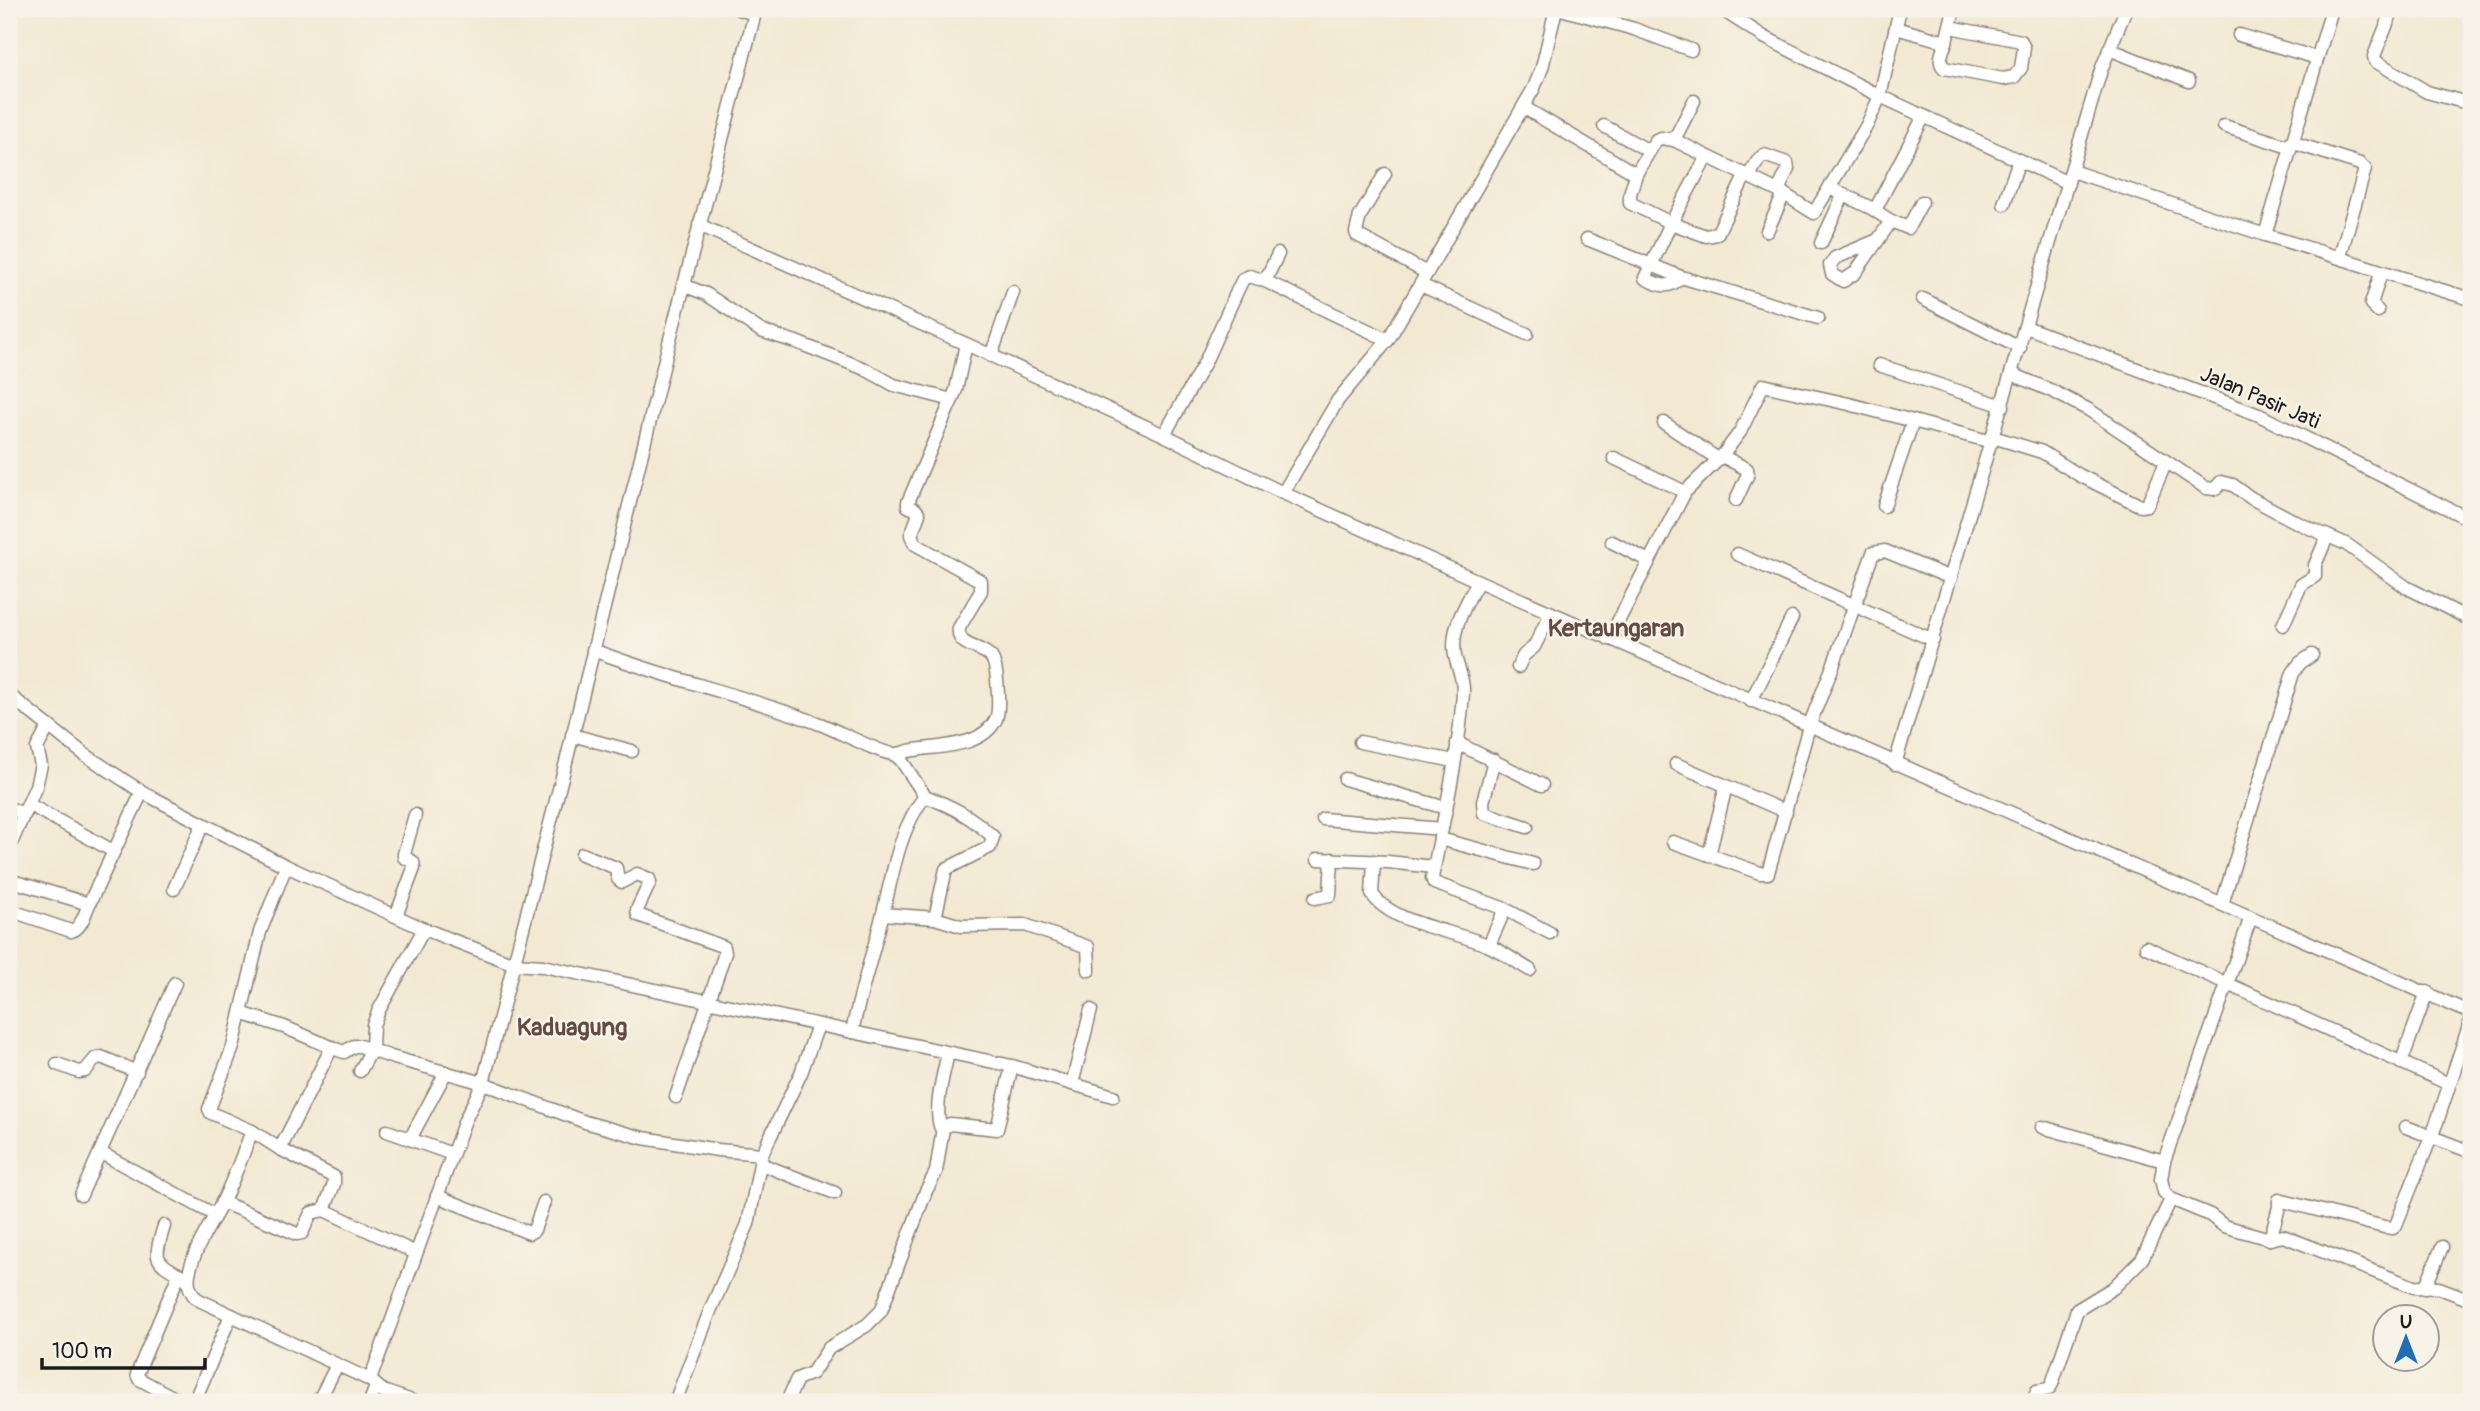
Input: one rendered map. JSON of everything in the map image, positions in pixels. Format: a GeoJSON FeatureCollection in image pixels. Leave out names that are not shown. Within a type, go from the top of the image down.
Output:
{"type":"FeatureCollection","features":[{"type":"Feature","properties":{"kind":"street"},"geometry":{"type":"LineString","coordinates":[[370,1402],[373,1383],[416,1253],[465,1120],[483,1083],[683,285],[755,12],[739,9]]}},
{"type":"Feature","properties":{"kind":"street"},"geometry":{"type":"LineString","coordinates":[[1283,493],[1338,400],[1388,341],[1523,107],[1542,68],[1556,9]]}},
{"type":"Feature","properties":{"kind":"street"},"geometry":{"type":"LineString","coordinates":[[1561,9],[1634,29],[1691,50]]}},
{"type":"Feature","properties":{"kind":"street"},"geometry":{"type":"LineString","coordinates":[[1721,9],[1764,37],[1880,96],[2019,160],[2340,256],[2381,273],[2471,299]]}},
{"type":"Feature","properties":{"kind":"street"},"geometry":{"type":"LineString","coordinates":[[1814,213],[1867,125],[1880,96],[1900,9]]}},
{"type":"Feature","properties":{"kind":"street"},"geometry":{"type":"LineString","coordinates":[[1950,27],[2021,41],[2024,48],[2018,74],[2009,79],[1944,68],[1940,57],[1954,9]]}},
{"type":"Feature","properties":{"kind":"street"},"geometry":{"type":"LineString","coordinates":[[1895,764],[2109,49],[2126,9]]}},
{"type":"Feature","properties":{"kind":"street"},"geometry":{"type":"LineString","coordinates":[[2265,234],[2332,9]]}},
{"type":"Feature","properties":{"kind":"street"},"geometry":{"type":"LineString","coordinates":[[2393,9],[2374,56],[2375,61],[2427,92],[2471,104]]}},
{"type":"Feature","properties":{"kind":"street"},"geometry":{"type":"LineString","coordinates":[[1896,28],[1946,42]]}},
{"type":"Feature","properties":{"kind":"street"},"geometry":{"type":"LineString","coordinates":[[2239,35],[2317,58]]}},
{"type":"Feature","properties":{"kind":"street"},"geometry":{"type":"LineString","coordinates":[[2109,49],[2189,80]]}},
{"type":"Feature","properties":{"kind":"street"},"geometry":{"type":"LineString","coordinates":[[1674,141],[1694,101]]}},
{"type":"Feature","properties":{"kind":"street"},"geometry":{"type":"LineString","coordinates":[[1523,107],[1636,174]]}},
{"type":"Feature","properties":{"kind":"street"},"geometry":{"type":"LineString","coordinates":[[1875,210],[1924,116]]}},
{"type":"Feature","properties":{"kind":"street"},"geometry":{"type":"LineString","coordinates":[[1604,126],[1649,151]]}},
{"type":"Feature","properties":{"kind":"street"},"geometry":{"type":"LineString","coordinates":[[2224,126],[2360,164],[2365,169],[2340,256]]}},
{"type":"Feature","properties":{"kind":"street"},"geometry":{"type":"LineString","coordinates":[[1767,232],[1781,192],[1787,163],[1765,155],[1759,159],[1746,177],[1717,234],[1706,236],[1630,203],[1636,174],[1656,141],[1661,138],[1674,141],[1706,158],[1746,177],[1781,192],[1831,223]]}},
{"type":"Feature","properties":{"kind":"street"},"geometry":{"type":"LineString","coordinates":[[1646,277],[1706,158]]}},
{"type":"Feature","properties":{"kind":"street"},"geometry":{"type":"LineString","coordinates":[[2004,204],[2019,160]]}},
{"type":"Feature","properties":{"kind":"street"},"geometry":{"type":"LineString","coordinates":[[1385,174],[1360,216],[1357,235],[1427,273]]}},
{"type":"Feature","properties":{"kind":"street"},"geometry":{"type":"LineString","coordinates":[[1830,188],[1908,228],[1923,202]]}},
{"type":"Feature","properties":{"kind":"street"},"geometry":{"type":"LineString","coordinates":[[1821,243],[1844,194]]}},
{"type":"Feature","properties":{"kind":"street"},"geometry":{"type":"LineString","coordinates":[[1878,240],[1891,221]]}},
{"type":"Feature","properties":{"kind":"street"},"geometry":{"type":"LineString","coordinates":[[699,225],[966,344],[1478,581],[1895,764],[2470,1010],[2431,1135],[2400,1219],[2393,1228],[2279,1200],[2270,1239]]}},
{"type":"Feature","properties":{"kind":"street"},"geometry":{"type":"LineString","coordinates":[[1587,239],[1646,277],[1681,277],[1818,318]]}},
{"type":"Feature","properties":{"kind":"street"},"geometry":{"type":"LineString","coordinates":[[1265,281],[1278,254]]}},
{"type":"Feature","properties":{"kind":"street"},"geometry":{"type":"LineString","coordinates":[[2378,311],[2371,304],[2381,273]]}},
{"type":"Feature","properties":{"kind":"street"},"geometry":{"type":"LineString","coordinates":[[1164,435],[1205,362],[1243,279],[1250,276],[1388,341]]}},
{"type":"Feature","properties":{"kind":"street"},"geometry":{"type":"LineString","coordinates":[[683,285],[706,294],[761,331],[864,369],[904,388],[952,400]]}},
{"type":"Feature","properties":{"kind":"street"},"geometry":{"type":"LineString","coordinates":[[1421,285],[1527,334]]}},
{"type":"Feature","properties":{"kind":"street"},"geometry":{"type":"LineString","coordinates":[[991,356],[1013,292]]}},
{"type":"Feature","properties":{"kind":"street"},"geometry":{"type":"LineString","coordinates":[[1923,299],[2020,348]]}},
{"type":"Feature","properties":{"kind":"street","name":"Jalan Pasir Jati"},"geometry":{"type":"LineString","coordinates":[[2026,327],[2259,415],[2471,520]]}},
{"type":"Feature","properties":{"kind":"street"},"geometry":{"type":"LineString","coordinates":[[894,754],[968,742],[990,727],[997,716],[995,663],[988,654],[961,641],[958,635],[959,628],[981,591],[981,581],[915,544],[911,538],[919,514],[908,506],[952,400],[966,344]]}},
{"type":"Feature","properties":{"kind":"street"},"geometry":{"type":"LineString","coordinates":[[1879,365],[2003,406]]}},
{"type":"Feature","properties":{"kind":"street"},"geometry":{"type":"LineString","coordinates":[[2012,374],[2089,410],[2206,488],[2216,489],[2225,482],[2233,485],[2251,498],[2346,544],[2406,587],[2471,620]]}},
{"type":"Feature","properties":{"kind":"street"},"geometry":{"type":"LineString","coordinates":[[1609,639],[1685,492],[1720,457],[1740,432],[1763,385],[2042,452],[2079,475],[2141,506],[2149,502],[2166,462]]}},
{"type":"Feature","properties":{"kind":"street"},"geometry":{"type":"LineString","coordinates":[[1884,506],[1913,421]]}},
{"type":"Feature","properties":{"kind":"street"},"geometry":{"type":"LineString","coordinates":[[1664,423],[1720,457],[1747,469],[1748,474],[1735,500]]}},
{"type":"Feature","properties":{"kind":"street"},"geometry":{"type":"LineString","coordinates":[[1614,458],[1685,492]]}},
{"type":"Feature","properties":{"kind":"street"},"geometry":{"type":"LineString","coordinates":[[2283,625],[2300,587],[2315,576],[2315,565],[2327,537]]}},
{"type":"Feature","properties":{"kind":"street"},"geometry":{"type":"LineString","coordinates":[[1612,542],[1648,561]]}},
{"type":"Feature","properties":{"kind":"street"},"geometry":{"type":"LineString","coordinates":[[1673,842],[1760,873],[1768,873],[1810,726],[1873,553],[1885,551],[1951,578]]}},
{"type":"Feature","properties":{"kind":"street"},"geometry":{"type":"LineString","coordinates":[[1737,554],[1933,640]]}},
{"type":"Feature","properties":{"kind":"street"},"geometry":{"type":"LineString","coordinates":[[1478,581],[1461,614],[1454,635],[1456,661],[1464,690],[1432,878],[1434,883],[1505,909],[1550,933]]}},
{"type":"Feature","properties":{"kind":"street"},"geometry":{"type":"LineString","coordinates":[[1518,667],[1524,654],[1537,643],[1551,613]]}},
{"type":"Feature","properties":{"kind":"street"},"geometry":{"type":"LineString","coordinates":[[1751,701],[1792,618]]}},
{"type":"Feature","properties":{"kind":"street"},"geometry":{"type":"LineString","coordinates":[[593,650],[821,724],[894,754],[925,796],[956,808],[993,838],[990,847],[946,869],[935,918]]}},
{"type":"Feature","properties":{"kind":"street"},"geometry":{"type":"LineString","coordinates":[[2222,904],[2293,673],[2300,663],[2312,654]]}},
{"type":"Feature","properties":{"kind":"street"},"geometry":{"type":"LineString","coordinates":[[9,695],[84,754],[142,792],[286,866],[424,929],[514,964],[543,966],[1012,1066],[1113,1096]]}},
{"type":"Feature","properties":{"kind":"street"},"geometry":{"type":"LineString","coordinates":[[9,848],[27,809],[41,765],[37,754],[38,742],[49,726]]}},
{"type":"Feature","properties":{"kind":"street"},"geometry":{"type":"LineString","coordinates":[[572,735],[632,751]]}},
{"type":"Feature","properties":{"kind":"street"},"geometry":{"type":"LineString","coordinates":[[1360,742],[1454,761]]}},
{"type":"Feature","properties":{"kind":"street"},"geometry":{"type":"LineString","coordinates":[[1457,743],[1542,785]]}},
{"type":"Feature","properties":{"kind":"street"},"geometry":{"type":"LineString","coordinates":[[1494,760],[1483,802],[1484,813],[1527,827]]}},
{"type":"Feature","properties":{"kind":"street"},"geometry":{"type":"LineString","coordinates":[[1676,764],[1786,812]]}},
{"type":"Feature","properties":{"kind":"street"},"geometry":{"type":"LineString","coordinates":[[1345,779],[1446,808]]}},
{"type":"Feature","properties":{"kind":"street"},"geometry":{"type":"LineString","coordinates":[[1709,855],[1726,786]]}},
{"type":"Feature","properties":{"kind":"street"},"geometry":{"type":"LineString","coordinates":[[9,909],[75,931],[142,792]]}},
{"type":"Feature","properties":{"kind":"street"},"geometry":{"type":"LineString","coordinates":[[852,1032],[901,840],[917,806],[925,796]]}},
{"type":"Feature","properties":{"kind":"street"},"geometry":{"type":"LineString","coordinates":[[9,807],[27,809],[113,851]]}},
{"type":"Feature","properties":{"kind":"street"},"geometry":{"type":"LineString","coordinates":[[396,916],[414,868],[414,862],[404,857],[404,854],[415,815]]}},
{"type":"Feature","properties":{"kind":"street"},"geometry":{"type":"LineString","coordinates":[[1323,819],[1441,834],[1533,864]]}},
{"type":"Feature","properties":{"kind":"street"},"geometry":{"type":"LineString","coordinates":[[173,889],[203,824]]}},
{"type":"Feature","properties":{"kind":"street"},"geometry":{"type":"LineString","coordinates":[[582,854],[616,867],[618,879],[622,883],[637,874],[649,879],[637,910],[638,915],[724,947],[725,953],[676,1097]]}},
{"type":"Feature","properties":{"kind":"street"},"geometry":{"type":"LineString","coordinates":[[1318,859],[1434,867]]}},
{"type":"Feature","properties":{"kind":"street"},"geometry":{"type":"LineString","coordinates":[[1315,898],[1330,895],[1332,859]]}},
{"type":"Feature","properties":{"kind":"street"},"geometry":{"type":"LineString","coordinates":[[1374,861],[1373,894],[1378,901],[1423,924],[1489,945],[1530,970]]}},
{"type":"Feature","properties":{"kind":"street"},"geometry":{"type":"LineString","coordinates":[[286,866],[260,932],[233,1047],[209,1109],[211,1113],[252,1131],[334,1177],[324,1210]]}},
{"type":"Feature","properties":{"kind":"street"},"geometry":{"type":"LineString","coordinates":[[9,880],[89,904]]}},
{"type":"Feature","properties":{"kind":"street"},"geometry":{"type":"LineString","coordinates":[[1489,945],[1505,909]]}},
{"type":"Feature","properties":{"kind":"street"},"geometry":{"type":"LineString","coordinates":[[883,914],[935,918],[961,926],[1021,925],[1038,928],[1088,947],[1089,970]]}},
{"type":"Feature","properties":{"kind":"street"},"geometry":{"type":"LineString","coordinates":[[2251,917],[2164,1161],[2161,1179],[2164,1192],[2171,1199],[2210,1215],[2224,1226],[2270,1239],[2283,1236],[2413,1287],[2439,1288],[2471,1300]]}},
{"type":"Feature","properties":{"kind":"street"},"geometry":{"type":"LineString","coordinates":[[360,1071],[372,1049],[373,1025],[379,1010],[424,929]]}},
{"type":"Feature","properties":{"kind":"street"},"geometry":{"type":"LineString","coordinates":[[2146,947],[2449,1084]]}},
{"type":"Feature","properties":{"kind":"street"},"geometry":{"type":"LineString","coordinates":[[82,1195],[175,983]]}},
{"type":"Feature","properties":{"kind":"street"},"geometry":{"type":"LineString","coordinates":[[2401,1062],[2427,992]]}},
{"type":"Feature","properties":{"kind":"street"},"geometry":{"type":"LineString","coordinates":[[1072,1084],[1091,1010]]}},
{"type":"Feature","properties":{"kind":"street"},"geometry":{"type":"LineString","coordinates":[[241,1013],[284,1027],[344,1052],[354,1046],[372,1049],[483,1083],[585,1122],[643,1138],[761,1159],[835,1193]]}},
{"type":"Feature","properties":{"kind":"street"},"geometry":{"type":"LineString","coordinates":[[675,1402],[710,1311],[748,1224],[761,1159],[802,1073],[818,1025]]}},
{"type":"Feature","properties":{"kind":"street"},"geometry":{"type":"LineString","coordinates":[[280,1149],[332,1047]]}},
{"type":"Feature","properties":{"kind":"street"},"geometry":{"type":"LineString","coordinates":[[942,1130],[938,1120],[940,1093],[948,1053]]}},
{"type":"Feature","properties":{"kind":"street"},"geometry":{"type":"LineString","coordinates":[[57,1064],[79,1072],[89,1070],[96,1058],[101,1057],[137,1072]]}},
{"type":"Feature","properties":{"kind":"street"},"geometry":{"type":"LineString","coordinates":[[787,1402],[797,1379],[816,1370],[829,1348],[867,1325],[881,1311],[926,1191],[936,1172],[944,1126],[950,1124],[997,1129],[1012,1066]]}},
{"type":"Feature","properties":{"kind":"street"},"geometry":{"type":"LineString","coordinates":[[410,1139],[446,1072]]}},
{"type":"Feature","properties":{"kind":"street"},"geometry":{"type":"LineString","coordinates":[[2406,1126],[2471,1152]]}},
{"type":"Feature","properties":{"kind":"street"},"geometry":{"type":"LineString","coordinates":[[2042,1127],[2164,1161]]}},
{"type":"Feature","properties":{"kind":"street"},"geometry":{"type":"LineString","coordinates":[[182,1402],[139,1379],[137,1374],[222,1202],[252,1131]]}},
{"type":"Feature","properties":{"kind":"street"},"geometry":{"type":"LineString","coordinates":[[387,1131],[452,1154]]}},
{"type":"Feature","properties":{"kind":"street"},"geometry":{"type":"LineString","coordinates":[[101,1153],[215,1215]]}},
{"type":"Feature","properties":{"kind":"street"},"geometry":{"type":"LineString","coordinates":[[437,1196],[529,1233],[534,1230],[544,1202]]}},
{"type":"Feature","properties":{"kind":"street"},"geometry":{"type":"LineString","coordinates":[[2032,1402],[2037,1391],[2051,1387],[2077,1310],[2113,1288],[2142,1259],[2171,1199]]}},
{"type":"Feature","properties":{"kind":"street"},"geometry":{"type":"LineString","coordinates":[[222,1202],[297,1234],[302,1233],[311,1213],[324,1210],[416,1253]]}},
{"type":"Feature","properties":{"kind":"street"},"geometry":{"type":"LineString","coordinates":[[164,1226],[158,1243],[157,1258],[163,1265],[184,1277],[191,1293],[197,1299],[415,1402]]}},
{"type":"Feature","properties":{"kind":"street"},"geometry":{"type":"LineString","coordinates":[[2425,1288],[2442,1247]]}},
{"type":"Feature","properties":{"kind":"street"},"geometry":{"type":"LineString","coordinates":[[194,1402],[231,1315]]}},
{"type":"Feature","properties":{"kind":"street"},"geometry":{"type":"LineString","coordinates":[[318,1402],[337,1365]]}},
{"type":"Feature","properties":{"kind":"district","name":"Kertaungaran"},"geometry":{"type":"Point","coordinates":[1616,628]}},
{"type":"Feature","properties":{"kind":"district","name":"Kaduagung"},"geometry":{"type":"Point","coordinates":[572,1027]}}]}
